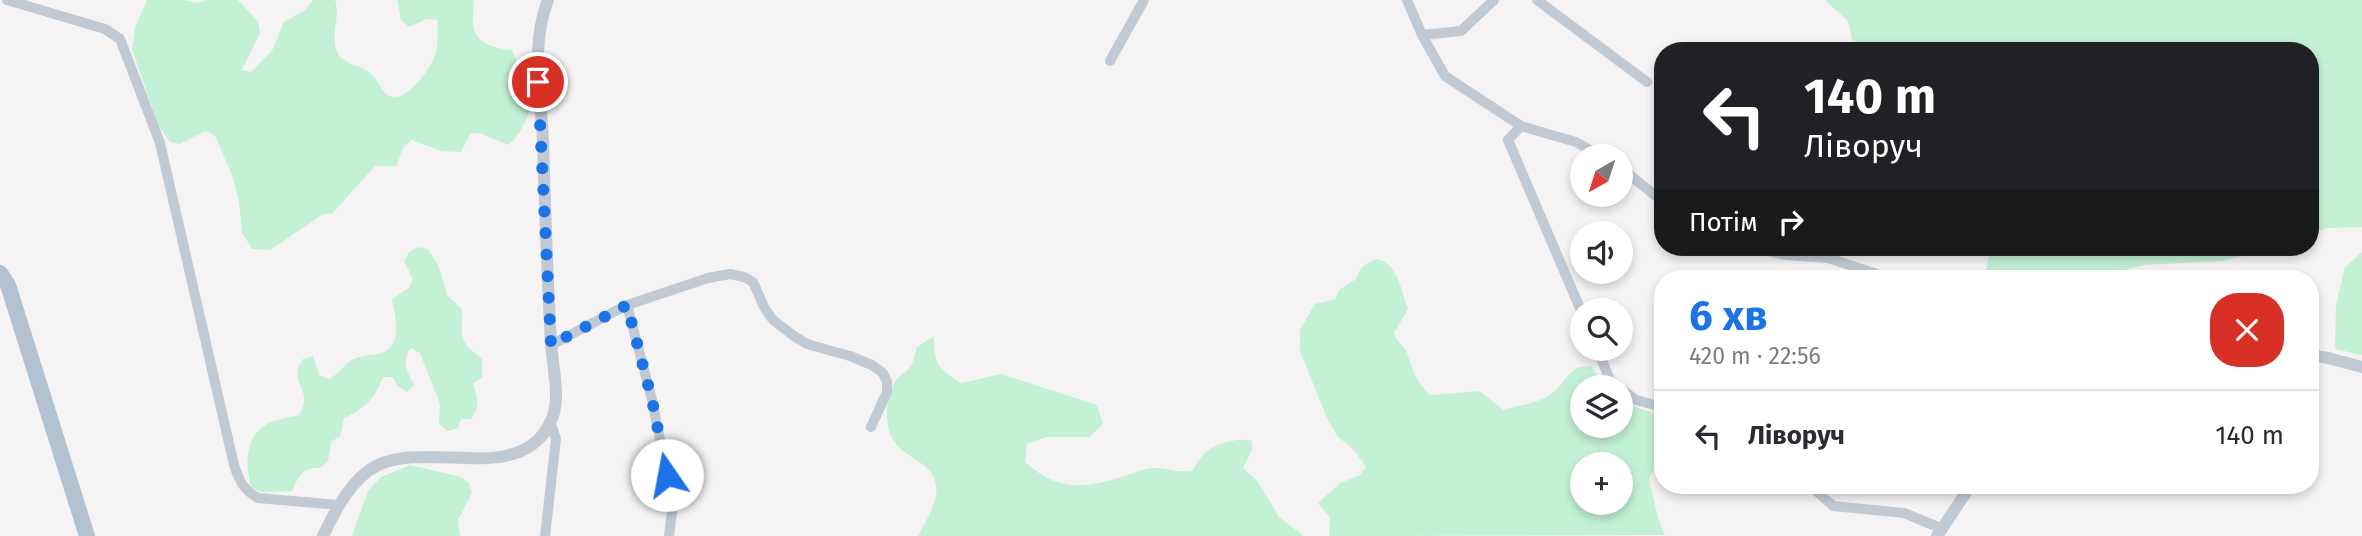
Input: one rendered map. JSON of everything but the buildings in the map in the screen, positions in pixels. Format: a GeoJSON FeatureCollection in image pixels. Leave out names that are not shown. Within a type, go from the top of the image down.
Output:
{"type":"FeatureCollection","features":[{"type":"Feature","properties":{"kind":"main road"},"geometry":{"type":"LineString","coordinates":[[0,273],[8,285],[87,536]]}},
{"type":"Feature","properties":{"kind":"street"},"geometry":{"type":"LineString","coordinates":[[6,0],[105,29],[120,39],[160,143],[234,465],[241,485],[249,494],[258,498],[338,505]]}},
{"type":"Feature","properties":{"kind":"street"},"geometry":{"type":"LineString","coordinates":[[323,536],[338,505],[368,471],[389,461],[404,458],[485,458],[513,454],[530,447],[551,424],[556,404],[536,55],[538,26],[548,0]]}},
{"type":"Feature","properties":{"kind":"street"},"geometry":{"type":"LineString","coordinates":[[1110,61],[1144,0]]}},
{"type":"Feature","properties":{"kind":"street"},"geometry":{"type":"LineString","coordinates":[[1407,0],[1445,76],[1521,126],[1580,144]]}},
{"type":"Feature","properties":{"kind":"street"},"geometry":{"type":"LineString","coordinates":[[1422,34],[1461,31],[1494,0]]}},
{"type":"Feature","properties":{"kind":"street"},"geometry":{"type":"LineString","coordinates":[[1537,0],[1647,82]]}},
{"type":"Feature","properties":{"kind":"street"},"geometry":{"type":"LineString","coordinates":[[1521,126],[1508,140],[1576,298]]}},
{"type":"Feature","properties":{"kind":"street"},"geometry":{"type":"LineString","coordinates":[[1633,178],[1654,195]]}},
{"type":"Feature","properties":{"kind":"street"},"geometry":{"type":"LineString","coordinates":[[1786,256],[1828,257],[1865,270]]}},
{"type":"Feature","properties":{"kind":"street"},"geometry":{"type":"LineString","coordinates":[[551,345],[627,305],[708,278],[730,274],[744,277],[753,282],[764,307],[774,320],[794,336],[807,344],[872,365],[883,373],[887,391],[871,427]]}},
{"type":"Feature","properties":{"kind":"street"},"geometry":{"type":"LineString","coordinates":[[627,305],[652,400],[673,504],[669,536]]}},
{"type":"Feature","properties":{"kind":"street"},"geometry":{"type":"LineString","coordinates":[[2319,356],[2362,367]]}},
{"type":"Feature","properties":{"kind":"street"},"geometry":{"type":"LineString","coordinates":[[1633,398],[1654,405]]}},
{"type":"Feature","properties":{"kind":"street"},"geometry":{"type":"LineString","coordinates":[[544,536],[556,439],[551,424]]}},
{"type":"Feature","properties":{"kind":"street"},"geometry":{"type":"LineString","coordinates":[[1820,494],[1833,506],[1904,513],[1940,532],[1965,494]]}},
{"type":"Feature","properties":{"kind":"green space"},"geometry":{"type":"Polygon","coordinates":[[[147,0],[184,0],[197,3],[207,0],[238,0],[258,22],[260,33],[242,70],[251,72],[272,51],[284,22],[305,10],[313,0],[335,0],[335,41],[338,54],[370,73],[385,93],[398,97],[411,89],[428,70],[437,49],[438,20],[427,19],[409,27],[401,20],[397,0],[473,0],[473,23],[477,36],[493,47],[512,50],[527,87],[529,112],[520,131],[508,145],[480,133],[470,134],[461,152],[441,151],[412,140],[404,146],[396,166],[375,166],[333,213],[322,215],[270,250],[252,249],[242,232],[239,201],[231,172],[215,136],[206,131],[179,144],[170,142],[158,125],[132,49],[135,28],[147,0]]]}},
{"type":"Feature","properties":{"kind":"green space"},"geometry":{"type":"Polygon","coordinates":[[[1825,0],[2362,0],[2362,227],[2326,228],[2319,231],[2319,42],[1857,42],[1852,40],[1848,21],[1825,0]]]}},
{"type":"Feature","properties":{"kind":"green space"},"geometry":{"type":"Polygon","coordinates":[[[418,247],[428,249],[439,267],[447,295],[462,309],[463,338],[468,347],[482,358],[482,378],[473,383],[477,402],[474,415],[471,419],[461,419],[458,428],[448,431],[439,424],[440,404],[420,353],[411,348],[406,362],[414,385],[407,392],[397,386],[393,377],[383,377],[368,402],[344,418],[340,437],[331,441],[328,461],[320,468],[305,471],[292,491],[261,492],[251,487],[248,459],[251,442],[256,434],[271,422],[299,415],[303,406],[303,392],[297,374],[303,359],[313,356],[319,375],[329,379],[351,361],[361,356],[381,353],[393,344],[396,329],[392,299],[409,288],[413,279],[404,261],[409,252],[418,247]]]}},
{"type":"Feature","properties":{"kind":"green space"},"geometry":{"type":"Polygon","coordinates":[[[2362,252],[2362,355],[2335,349],[2336,305],[2345,267],[2362,252]]]}},
{"type":"Feature","properties":{"kind":"green space"},"geometry":{"type":"Polygon","coordinates":[[[1989,256],[2243,256],[2221,261],[2145,265],[2125,270],[1986,270],[1989,256]]]}},
{"type":"Feature","properties":{"kind":"green space"},"geometry":{"type":"Polygon","coordinates":[[[1378,259],[1390,266],[1398,279],[1408,309],[1394,333],[1406,351],[1417,379],[1430,395],[1480,391],[1503,410],[1546,397],[1557,390],[1572,372],[1577,368],[1591,366],[1597,375],[1570,375],[1570,438],[1633,438],[1633,406],[1654,414],[1654,471],[1649,479],[1665,535],[1329,536],[1330,518],[1318,503],[1340,483],[1360,475],[1366,467],[1354,450],[1337,436],[1327,418],[1300,351],[1300,330],[1315,304],[1335,299],[1339,290],[1356,279],[1361,268],[1378,259]]]}},
{"type":"Feature","properties":{"kind":"green space"},"geometry":{"type":"Polygon","coordinates":[[[934,336],[939,365],[947,374],[962,383],[1001,374],[1097,405],[1103,424],[1089,437],[1047,437],[1027,444],[1025,462],[1048,478],[1059,483],[1083,485],[1108,481],[1150,468],[1192,471],[1204,454],[1216,446],[1235,440],[1252,441],[1252,450],[1243,468],[1258,482],[1279,517],[1304,536],[918,536],[933,505],[936,485],[927,468],[895,443],[890,433],[887,408],[892,387],[911,365],[917,347],[934,336]]]}},
{"type":"Feature","properties":{"kind":"green space"},"geometry":{"type":"Polygon","coordinates":[[[410,465],[461,477],[469,483],[472,493],[458,520],[460,536],[352,536],[368,491],[381,477],[410,465]]]}},
{"type":"Feature","properties":{"kind":"route"},"geometry":{"type":"LineString","coordinates":[[538,82],[551,345],[627,305],[652,400],[667,475]]}}]}
